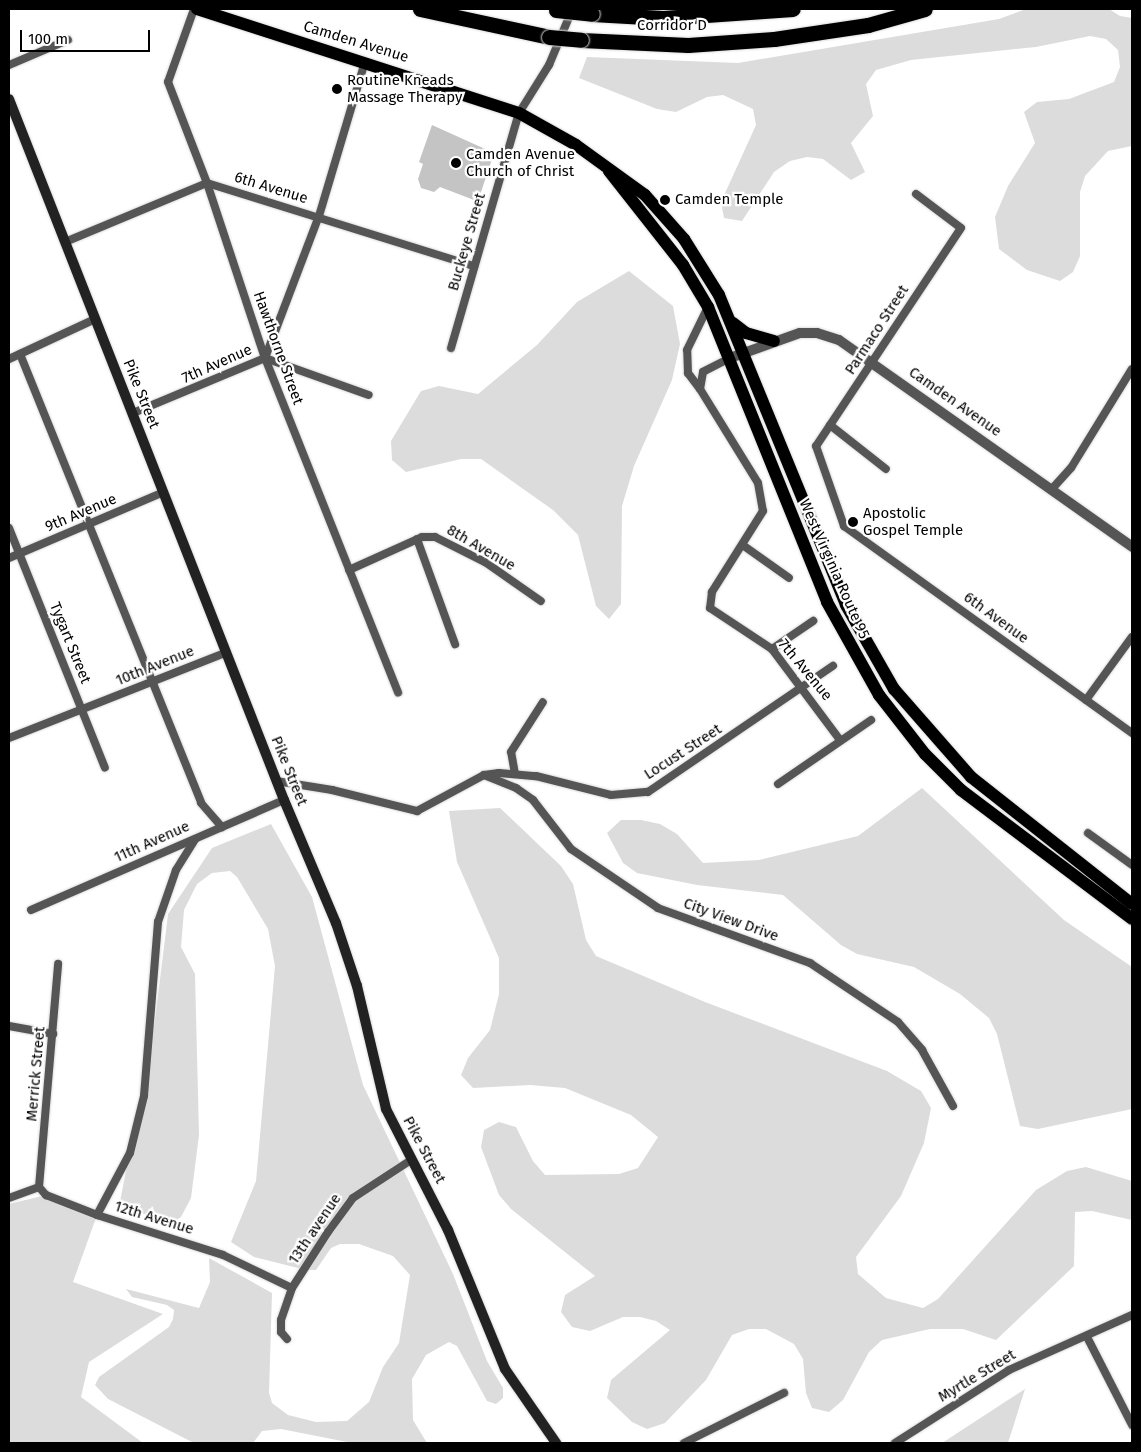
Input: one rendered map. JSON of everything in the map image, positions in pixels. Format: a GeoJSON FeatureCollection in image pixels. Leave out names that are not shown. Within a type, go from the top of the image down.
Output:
{"type":"FeatureCollection","features":[{"type":"Feature","properties":{"kind":"highway","name":"Corridor D"},"geometry":{"type":"LineString","coordinates":[[420,9],[549,37],[688,45],[774,39],[868,25],[925,9]]}},
{"type":"Feature","properties":{"kind":"highway","name":"Corridor D"},"geometry":{"type":"LineString","coordinates":[[553,9],[592,14],[664,18],[793,9]]}},
{"type":"Feature","properties":{"kind":"main road","name":"Camden Avenue"},"geometry":{"type":"LineString","coordinates":[[195,9],[519,113],[576,145],[644,195],[675,228],[711,279],[745,352]]}},
{"type":"Feature","properties":{"kind":"main road","name":"Pike Street"},"geometry":{"type":"LineString","coordinates":[[9,100],[276,781],[348,955],[386,1109],[448,1230],[498,1356],[556,1443]]}},
{"type":"Feature","properties":{"kind":"main road","name":"Camden Avenue"},"geometry":{"type":"LineString","coordinates":[[608,169],[683,265],[708,307],[730,358]]}},
{"type":"Feature","properties":{"kind":"main road"},"geometry":{"type":"LineString","coordinates":[[732,322],[746,333],[774,341]]}},
{"type":"Feature","properties":{"kind":"main road","name":"West Virginia Route 95"},"geometry":{"type":"LineString","coordinates":[[745,352],[842,597],[894,689],[971,777],[1132,904]]}},
{"type":"Feature","properties":{"kind":"main road","name":"West Virginia Route 95"},"geometry":{"type":"LineString","coordinates":[[730,358],[833,615],[879,695],[926,754],[961,790],[1132,919]]}},
{"type":"Feature","properties":{"kind":"street","name":"Hawthorne Street"},"geometry":{"type":"LineString","coordinates":[[195,9],[168,82],[207,183],[265,358],[398,693]]}},
{"type":"Feature","properties":{"kind":"street","name":"Buckeye Street"},"geometry":{"type":"LineString","coordinates":[[451,348],[519,113],[549,65],[573,9]]}},
{"type":"Feature","properties":{"kind":"street"},"geometry":{"type":"LineString","coordinates":[[9,65],[68,40]]}},
{"type":"Feature","properties":{"kind":"street"},"geometry":{"type":"LineString","coordinates":[[265,358],[319,216],[365,62]]}},
{"type":"Feature","properties":{"kind":"street"},"geometry":{"type":"LineString","coordinates":[[65,242],[207,183]]}},
{"type":"Feature","properties":{"kind":"street","name":"6th Avenue"},"geometry":{"type":"LineString","coordinates":[[207,183],[319,216],[474,266]]}},
{"type":"Feature","properties":{"kind":"street","name":"Parmaco Street"},"geometry":{"type":"LineString","coordinates":[[844,526],[816,446],[961,228],[916,194]]}},
{"type":"Feature","properties":{"kind":"street"},"geometry":{"type":"LineString","coordinates":[[708,307],[687,350],[688,373],[700,389],[758,483],[763,511],[744,546],[789,578]]}},
{"type":"Feature","properties":{"kind":"street"},"geometry":{"type":"LineString","coordinates":[[9,359],[95,319]]}},
{"type":"Feature","properties":{"kind":"street","name":"Camden Avenue"},"geometry":{"type":"LineString","coordinates":[[730,358],[800,333],[825,335],[872,363],[1132,547]]}},
{"type":"Feature","properties":{"kind":"street"},"geometry":{"type":"LineString","coordinates":[[20,354],[201,802],[222,827]]}},
{"type":"Feature","properties":{"kind":"street","name":"7th Avenue"},"geometry":{"type":"LineString","coordinates":[[133,413],[265,358],[369,395]]}},
{"type":"Feature","properties":{"kind":"street"},"geometry":{"type":"LineString","coordinates":[[700,389],[703,372],[730,358]]}},
{"type":"Feature","properties":{"kind":"street"},"geometry":{"type":"LineString","coordinates":[[1051,490],[1071,468],[1132,369]]}},
{"type":"Feature","properties":{"kind":"street"},"geometry":{"type":"LineString","coordinates":[[830,424],[886,469]]}},
{"type":"Feature","properties":{"kind":"street","name":"9th Avenue"},"geometry":{"type":"LineString","coordinates":[[9,558],[164,492]]}},
{"type":"Feature","properties":{"kind":"street","name":"6th Avenue"},"geometry":{"type":"LineString","coordinates":[[844,526],[1132,733]]}},
{"type":"Feature","properties":{"kind":"street","name":"Tygart Street"},"geometry":{"type":"LineString","coordinates":[[9,528],[83,710],[104,768]]}},
{"type":"Feature","properties":{"kind":"street","name":"8th Avenue"},"geometry":{"type":"LineString","coordinates":[[349,570],[417,539],[436,537],[484,562],[541,601]]}},
{"type":"Feature","properties":{"kind":"street"},"geometry":{"type":"LineString","coordinates":[[417,539],[455,644]]}},
{"type":"Feature","properties":{"kind":"street","name":"7th Avenue"},"geometry":{"type":"LineString","coordinates":[[744,546],[712,592],[710,608],[772,649],[804,686],[840,740]]}},
{"type":"Feature","properties":{"kind":"street"},"geometry":{"type":"LineString","coordinates":[[772,649],[813,622]]}},
{"type":"Feature","properties":{"kind":"street"},"geometry":{"type":"LineString","coordinates":[[1086,700],[1132,637]]}},
{"type":"Feature","properties":{"kind":"street","name":"10th Avenue"},"geometry":{"type":"LineString","coordinates":[[9,738],[154,683],[226,652]]}},
{"type":"Feature","properties":{"kind":"street","name":"Locust Street"},"geometry":{"type":"LineString","coordinates":[[484,775],[499,773],[515,774],[611,795],[648,792],[833,666]]}},
{"type":"Feature","properties":{"kind":"street"},"geometry":{"type":"LineString","coordinates":[[515,774],[511,752],[543,702]]}},
{"type":"Feature","properties":{"kind":"street"},"geometry":{"type":"LineString","coordinates":[[778,784],[871,720]]}},
{"type":"Feature","properties":{"kind":"street"},"geometry":{"type":"LineString","coordinates":[[276,781],[332,790],[417,810],[484,775]]}},
{"type":"Feature","properties":{"kind":"street","name":"City View Drive"},"geometry":{"type":"LineString","coordinates":[[484,775],[516,788],[533,800],[571,849],[658,908],[810,963],[898,1022],[922,1050],[954,1106]]}},
{"type":"Feature","properties":{"kind":"street","name":"11th Avenue"},"geometry":{"type":"LineString","coordinates":[[31,910],[284,800]]}},
{"type":"Feature","properties":{"kind":"street"},"geometry":{"type":"LineString","coordinates":[[1088,833],[1132,865]]}},
{"type":"Feature","properties":{"kind":"street"},"geometry":{"type":"LineString","coordinates":[[97,1215],[130,1153],[144,1096],[158,922],[176,870],[194,839]]}},
{"type":"Feature","properties":{"kind":"street","name":"Merrick Street"},"geometry":{"type":"LineString","coordinates":[[39,1187],[54,1034],[58,964]]}},
{"type":"Feature","properties":{"kind":"street"},"geometry":{"type":"LineString","coordinates":[[9,1026],[54,1034]]}},
{"type":"Feature","properties":{"kind":"street","name":"13th avenue"},"geometry":{"type":"LineString","coordinates":[[286,1339],[281,1332],[281,1320],[292,1288],[353,1198],[411,1160]]}},
{"type":"Feature","properties":{"kind":"street"},"geometry":{"type":"LineString","coordinates":[[9,1198],[39,1187]]}},
{"type":"Feature","properties":{"kind":"street","name":"12th Avenue"},"geometry":{"type":"LineString","coordinates":[[39,1187],[46,1195],[97,1215],[223,1255],[292,1288]]}},
{"type":"Feature","properties":{"kind":"street","name":"Myrtle Street"},"geometry":{"type":"LineString","coordinates":[[895,1443],[1009,1370],[1087,1338],[1132,1315]]}},
{"type":"Feature","properties":{"kind":"street"},"geometry":{"type":"LineString","coordinates":[[1087,1338],[1132,1425]]}},
{"type":"Feature","properties":{"kind":"street"},"geometry":{"type":"LineString","coordinates":[[684,1443],[784,1393]]}},
{"type":"Feature","properties":{"kind":"shaded area"},"geometry":{"type":"Polygon","coordinates":[[[1026,9],[1109,9],[1120,16],[1132,18],[1132,146],[1108,151],[1085,176],[1080,192],[1080,256],[1073,272],[1060,281],[1027,270],[999,249],[995,217],[1008,186],[1035,143],[1024,112],[1037,102],[1069,99],[1114,82],[1120,67],[1118,50],[1106,39],[1090,36],[1036,47],[911,60],[876,70],[866,84],[873,116],[851,143],[865,172],[851,180],[823,159],[807,157],[790,161],[774,172],[742,221],[724,218],[721,202],[756,125],[753,109],[723,95],[707,97],[676,112],[657,109],[579,78],[587,57],[738,63],[999,19],[1026,9]]]}},
{"type":"Feature","properties":{"kind":"shaded area"},"geometry":{"type":"Polygon","coordinates":[[[629,271],[673,306],[680,344],[672,380],[634,466],[622,506],[621,604],[609,619],[596,606],[578,535],[553,510],[481,459],[461,459],[406,472],[392,460],[391,441],[421,391],[439,386],[478,394],[537,345],[577,302],[629,271]]]}},
{"type":"Feature","properties":{"kind":"shaded area"},"geometry":{"type":"Polygon","coordinates":[[[922,788],[1064,920],[1132,967],[1132,1109],[1038,1129],[1020,1126],[997,1034],[989,1018],[960,994],[914,967],[857,954],[841,945],[783,895],[697,885],[637,873],[623,863],[607,833],[621,820],[641,820],[660,824],[677,834],[703,863],[759,860],[858,836],[922,788]]]}},
{"type":"Feature","properties":{"kind":"shaded area"},"geometry":{"type":"Polygon","coordinates":[[[500,808],[561,866],[573,884],[586,940],[596,956],[705,1002],[887,1071],[921,1091],[931,1108],[924,1143],[901,1196],[856,1257],[858,1274],[886,1298],[923,1308],[938,1299],[1036,1190],[1067,1171],[1086,1167],[1132,1181],[1132,1220],[1092,1211],[1075,1212],[1074,1266],[996,1340],[963,1329],[930,1329],[882,1340],[869,1352],[843,1400],[829,1412],[812,1408],[806,1393],[803,1359],[794,1344],[766,1329],[749,1329],[732,1335],[706,1380],[665,1423],[647,1429],[632,1422],[607,1398],[611,1380],[670,1330],[656,1321],[640,1317],[623,1317],[590,1331],[572,1327],[561,1312],[565,1295],[595,1276],[511,1209],[499,1195],[481,1147],[484,1130],[499,1122],[516,1127],[533,1161],[545,1175],[619,1174],[638,1168],[658,1137],[631,1115],[565,1088],[530,1085],[473,1088],[461,1075],[468,1058],[490,1030],[499,994],[499,958],[457,862],[449,811],[500,808]]]}},
{"type":"Feature","properties":{"kind":"shaded area"},"geometry":{"type":"Polygon","coordinates":[[[271,824],[312,897],[363,1085],[453,1274],[487,1361],[503,1388],[503,1398],[496,1404],[487,1401],[457,1346],[449,1342],[426,1355],[412,1379],[413,1420],[427,1443],[352,1443],[281,1429],[262,1431],[253,1443],[194,1443],[108,1399],[95,1385],[99,1377],[169,1327],[173,1319],[174,1310],[167,1305],[132,1297],[126,1289],[199,1308],[210,1282],[209,1258],[272,1293],[269,1393],[272,1403],[288,1415],[316,1422],[347,1421],[369,1402],[383,1367],[399,1343],[410,1275],[393,1256],[359,1244],[340,1244],[331,1248],[316,1270],[306,1270],[254,1257],[231,1242],[256,1181],[275,966],[268,929],[237,877],[230,871],[212,873],[197,884],[184,910],[181,947],[195,974],[199,1135],[191,1198],[181,1217],[174,1222],[119,1207],[155,1020],[168,914],[212,848],[271,824]]]}},
{"type":"Feature","properties":{"kind":"shaded area"},"geometry":{"type":"Polygon","coordinates":[[[46,1195],[97,1215],[73,1282],[163,1314],[89,1362],[81,1397],[143,1443],[9,1443],[9,1204],[46,1195]]]}},
{"type":"Feature","properties":{"kind":"shaded area"},"geometry":{"type":"Polygon","coordinates":[[[1025,1389],[1008,1443],[942,1443],[1025,1389]]]}},
{"type":"Feature","properties":{"kind":"building","name":"Camden Avenue Church of Christ"},"geometry":{"type":"Polygon","coordinates":[[[432,125],[494,153],[480,195],[474,200],[440,187],[434,192],[421,188],[418,179],[423,164],[419,162],[432,125]]]}},
{"type":"Feature","properties":{"kind":"place","name":"Routine Kneads Massage Therapy"},"geometry":{"type":"Point","coordinates":[337,89]}},
{"type":"Feature","properties":{"kind":"place","name":"Camden Avenue Church of Christ"},"geometry":{"type":"Point","coordinates":[456,163]}},
{"type":"Feature","properties":{"kind":"place","name":"Camden Temple"},"geometry":{"type":"Point","coordinates":[665,200]}},
{"type":"Feature","properties":{"kind":"place","name":"Apostolic Gospel Temple"},"geometry":{"type":"Point","coordinates":[853,522]}}]}
